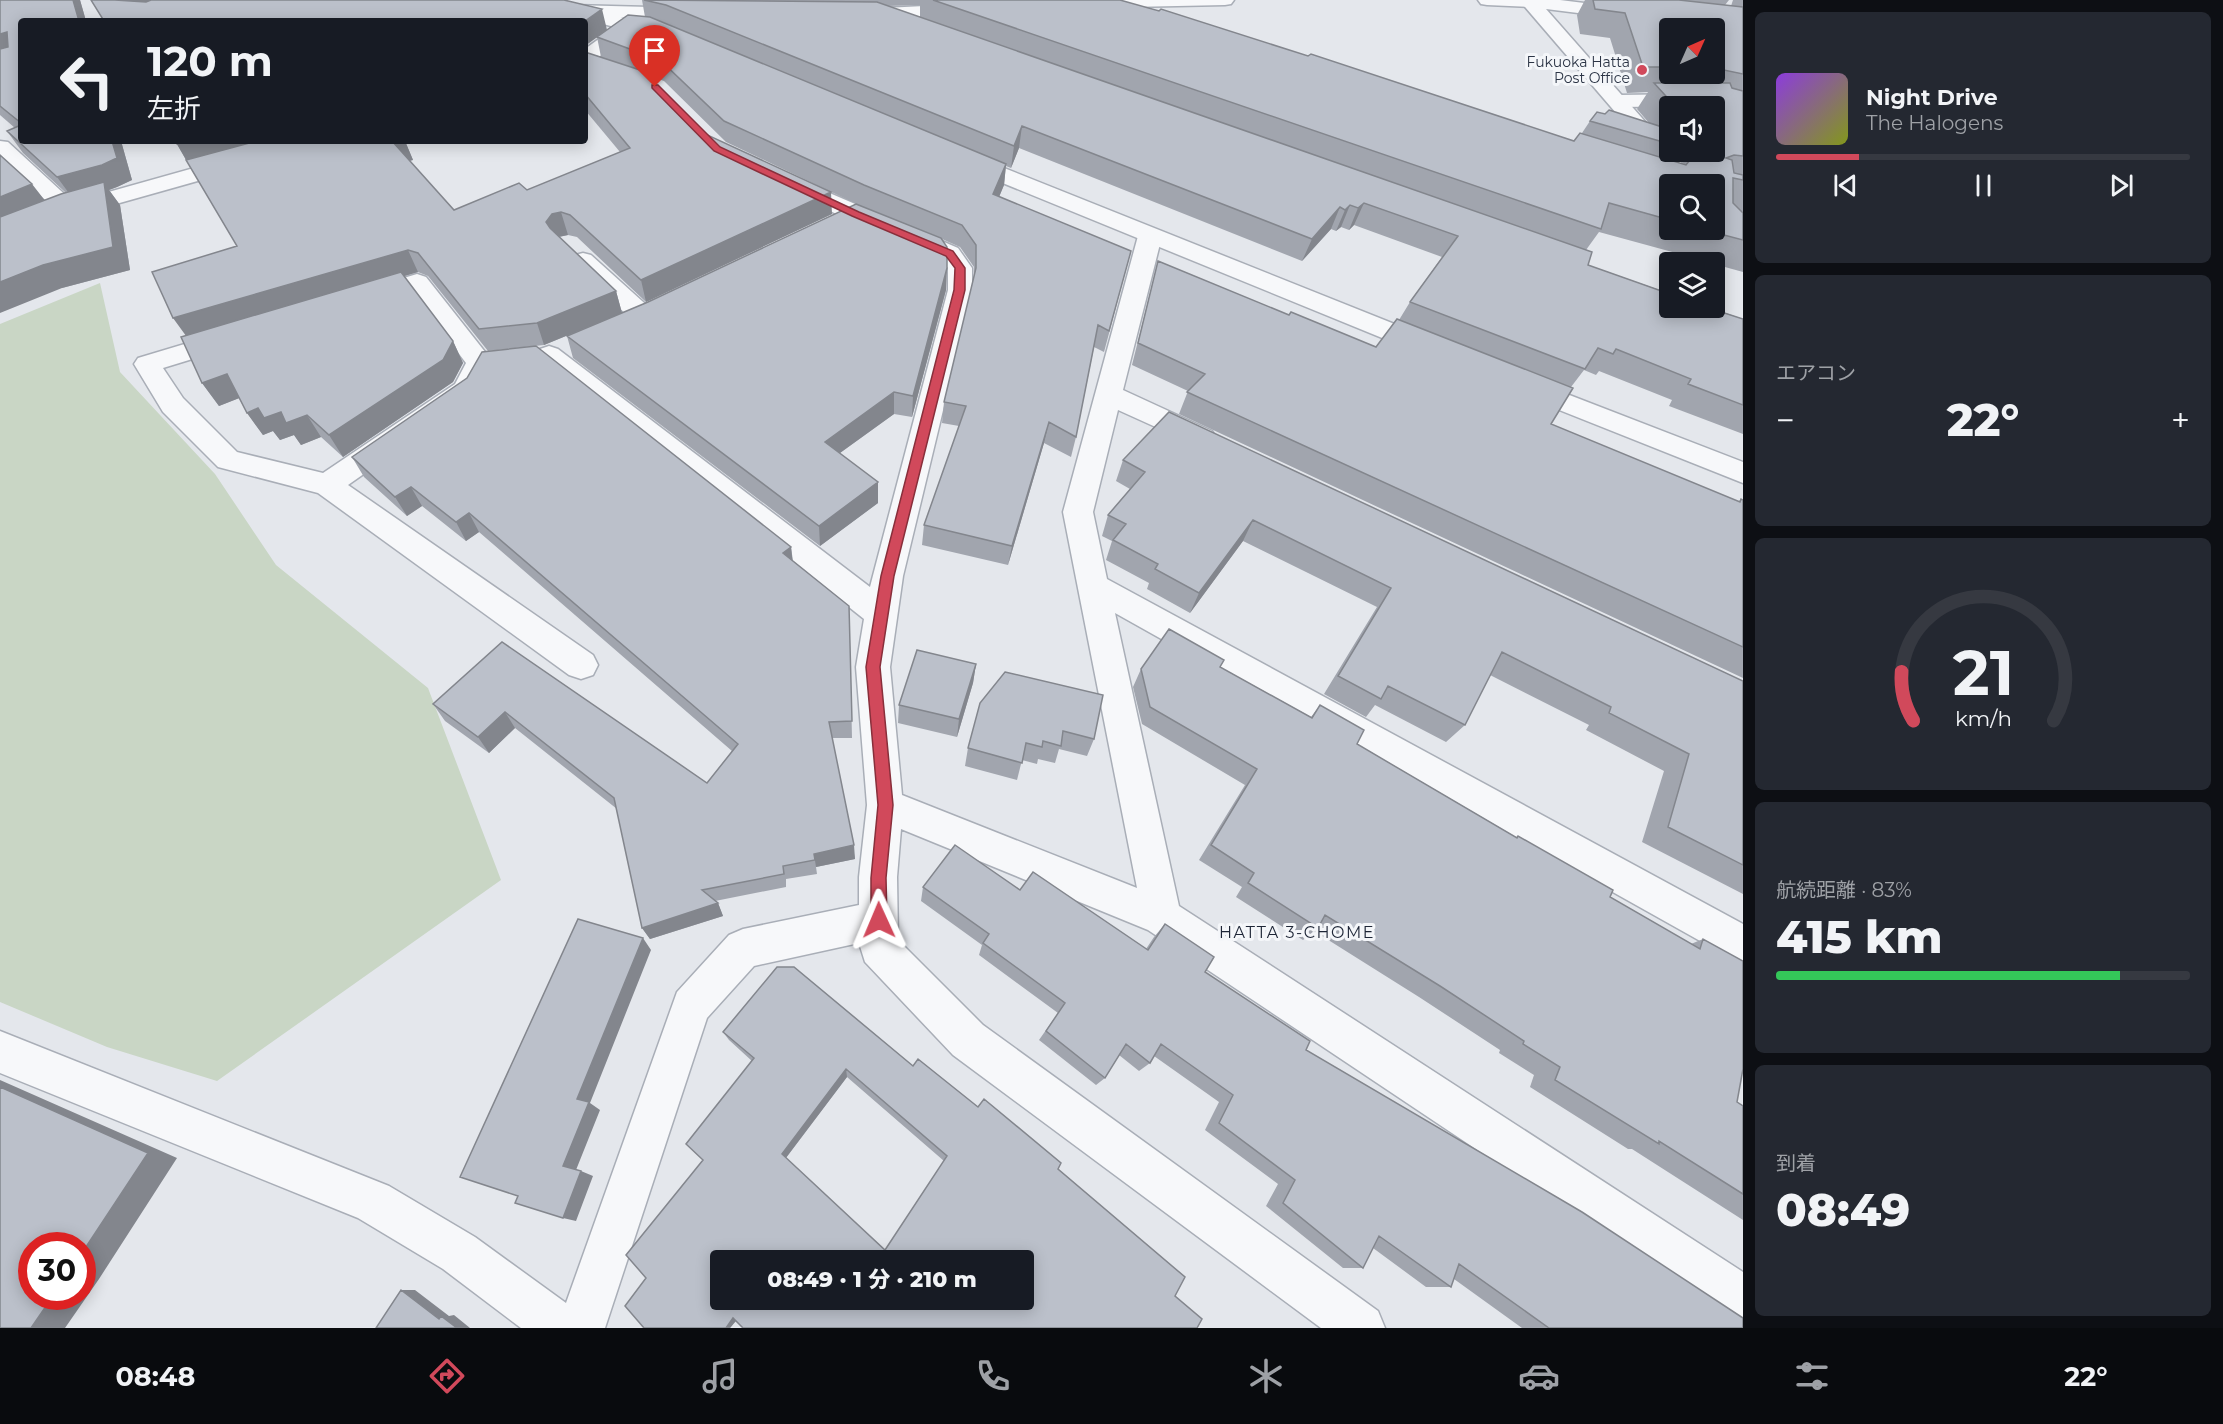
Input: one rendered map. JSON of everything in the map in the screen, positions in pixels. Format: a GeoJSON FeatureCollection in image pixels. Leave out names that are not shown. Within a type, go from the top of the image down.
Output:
{"type":"FeatureCollection","features":[{"type":"Feature","properties":{"kind":"street"},"geometry":{"type":"LineString","coordinates":[[530,0],[705,15]]}},
{"type":"Feature","properties":{"kind":"street"},"geometry":{"type":"LineString","coordinates":[[1061,4],[1224,0]]}},
{"type":"Feature","properties":{"kind":"street"},"geometry":{"type":"LineString","coordinates":[[1487,0],[1528,1],[1646,15]]}},
{"type":"Feature","properties":{"kind":"street"},"geometry":{"type":"LineString","coordinates":[[1528,1],[1680,174]]}},
{"type":"Feature","properties":{"kind":"street"},"geometry":{"type":"LineString","coordinates":[[1095,3],[1150,20]]}},
{"type":"Feature","properties":{"kind":"street"},"geometry":{"type":"LineString","coordinates":[[577,5],[682,42]]}},
{"type":"Feature","properties":{"kind":"street"},"geometry":{"type":"LineString","coordinates":[[844,15],[981,9]]}},
{"type":"Feature","properties":{"kind":"street"},"geometry":{"type":"LineString","coordinates":[[879,15],[924,31]]}},
{"type":"Feature","properties":{"kind":"street"},"geometry":{"type":"LineString","coordinates":[[588,56],[632,24]]}},
{"type":"Feature","properties":{"kind":"street"},"geometry":{"type":"LineString","coordinates":[[588,64],[611,71]]}},
{"type":"Feature","properties":{"kind":"street"},"geometry":{"type":"LineString","coordinates":[[1618,102],[1691,100],[1743,112]]}},
{"type":"Feature","properties":{"kind":"street"},"geometry":{"type":"LineString","coordinates":[[0,238],[69,210],[303,144]]}},
{"type":"Feature","properties":{"kind":"street"},"geometry":{"type":"LineString","coordinates":[[0,147],[69,210]]}},
{"type":"Feature","properties":{"kind":"street"},"geometry":{"type":"LineString","coordinates":[[943,150],[1447,355]]}},
{"type":"Feature","properties":{"kind":"street"},"geometry":{"type":"LineString","coordinates":[[770,174],[855,214],[950,254],[960,268],[960,290],[887,576],[873,667],[885,805],[878,878],[879,948],[968,1040],[1361,1328]]}},
{"type":"Feature","properties":{"kind":"street"},"geometry":{"type":"LineString","coordinates":[[1653,177],[1659,179]]}},
{"type":"Feature","properties":{"kind":"street"},"geometry":{"type":"LineString","coordinates":[[824,230],[855,214]]}},
{"type":"Feature","properties":{"kind":"street"},"geometry":{"type":"LineString","coordinates":[[1150,236],[1078,512],[1162,917]]}},
{"type":"Feature","properties":{"kind":"street"},"geometry":{"type":"LineString","coordinates":[[567,244],[643,316]]}},
{"type":"Feature","properties":{"kind":"street"},"geometry":{"type":"LineString","coordinates":[[581,665],[327,485],[228,460],[173,405],[147,364],[417,282],[526,356],[881,615]]}},
{"type":"Feature","properties":{"kind":"street"},"geometry":{"type":"LineString","coordinates":[[327,485],[465,390],[526,356]]}},
{"type":"Feature","properties":{"kind":"street"},"geometry":{"type":"LineString","coordinates":[[1502,377],[1743,474]]}},
{"type":"Feature","properties":{"kind":"street"},"geometry":{"type":"LineString","coordinates":[[1109,394],[1228,450]]}},
{"type":"Feature","properties":{"kind":"street"},"geometry":{"type":"LineString","coordinates":[[1093,586],[1743,945]]}},
{"type":"Feature","properties":{"kind":"street"},"geometry":{"type":"LineString","coordinates":[[885,805],[1162,917],[1743,1299]]}},
{"type":"Feature","properties":{"kind":"street"},"geometry":{"type":"LineString","coordinates":[[581,1328],[691,1006],[743,949],[879,920]]}},
{"type":"Feature","properties":{"kind":"street"},"geometry":{"type":"LineString","coordinates":[[0,1052],[373,1202],[459,1253],[561,1328]]}},
{"type":"Feature","properties":{"kind":"green space"},"geometry":{"type":"Polygon","coordinates":[[[100,283],[120,372],[215,474],[276,565],[428,688],[501,880],[217,1081],[107,1047],[0,1002],[0,324],[100,283]]]}},
{"type":"Feature","properties":{"kind":"building"},"geometry":{"type":"Polygon","coordinates":[[[0,0],[73,0],[78,18],[18,18],[18,121],[0,106],[0,49],[8,47],[7,32],[0,34],[0,0]]]}},
{"type":"Feature","properties":{"kind":"building"},"geometry":{"type":"Polygon","coordinates":[[[91,0],[146,2],[151,0],[564,0],[602,9],[588,19],[102,18],[91,0]]]}},
{"type":"Feature","properties":{"kind":"building"},"geometry":{"type":"Polygon","coordinates":[[[644,0],[877,2],[1592,252],[1588,265],[1659,290],[1659,318],[1725,318],[1725,313],[1743,319],[1743,405],[1688,384],[1691,379],[1616,349],[1613,354],[1598,348],[1585,369],[1410,302],[1458,236],[1364,203],[1358,208],[1350,205],[1345,210],[1340,207],[1312,239],[1022,126],[1014,146],[666,5],[644,0]]]}},
{"type":"Feature","properties":{"kind":"building"},"geometry":{"type":"Polygon","coordinates":[[[933,0],[1120,0],[1159,11],[1161,9],[1308,56],[1311,54],[1574,141],[1580,133],[1659,157],[1659,162],[1676,162],[1686,165],[1688,162],[1725,162],[1725,96],[1666,96],[1654,83],[1730,83],[1732,88],[1743,91],[1743,156],[1734,155],[1726,158],[1732,160],[1734,173],[1743,175],[1743,180],[1733,178],[1733,203],[1743,213],[1743,240],[1725,235],[1725,174],[1659,174],[1659,217],[1609,203],[1601,229],[933,0]]]}},
{"type":"Feature","properties":{"kind":"building"},"geometry":{"type":"Polygon","coordinates":[[[1593,0],[1679,0],[1743,7],[1743,74],[1725,70],[1725,18],[1659,18],[1659,67],[1643,67],[1625,13],[1595,9],[1593,0]]]}},
{"type":"Feature","properties":{"kind":"building"},"geometry":{"type":"Polygon","coordinates":[[[628,15],[650,17],[1006,164],[993,194],[1131,251],[1109,331],[1098,325],[1076,437],[1049,422],[1012,546],[924,525],[966,406],[944,402],[976,268],[976,245],[962,225],[864,185],[724,121],[660,60],[597,37],[628,15]]]}},
{"type":"Feature","properties":{"kind":"building"},"geometry":{"type":"Polygon","coordinates":[[[588,53],[643,71],[705,134],[831,192],[641,280],[570,215],[561,212],[552,214],[546,222],[550,228],[616,291],[537,323],[479,329],[418,253],[408,250],[173,318],[152,272],[237,246],[186,160],[246,144],[395,144],[454,210],[519,183],[527,190],[630,148],[588,98],[588,53]]]}},
{"type":"Feature","properties":{"kind":"building"},"geometry":{"type":"Polygon","coordinates":[[[1609,110],[1659,126],[1659,141],[1590,121],[1597,112],[1605,114],[1609,110]]]}},
{"type":"Feature","properties":{"kind":"building"},"geometry":{"type":"Polygon","coordinates":[[[18,126],[18,141],[7,131],[18,126]]]}},
{"type":"Feature","properties":{"kind":"building"},"geometry":{"type":"Polygon","coordinates":[[[21,144],[113,144],[117,158],[102,165],[57,177],[21,144]]]}},
{"type":"Feature","properties":{"kind":"building"},"geometry":{"type":"Polygon","coordinates":[[[0,155],[32,184],[0,197],[0,155]]]}},
{"type":"Feature","properties":{"kind":"building"},"geometry":{"type":"Polygon","coordinates":[[[104,182],[113,247],[43,265],[0,282],[0,217],[61,194],[104,182]]]}},
{"type":"Feature","properties":{"kind":"building"},"geometry":{"type":"Polygon","coordinates":[[[856,204],[941,238],[947,247],[947,268],[913,396],[894,392],[825,442],[878,482],[819,526],[567,336],[648,302],[856,204]]]}},
{"type":"Feature","properties":{"kind":"building"},"geometry":{"type":"Polygon","coordinates":[[[1158,261],[1289,315],[1291,312],[1376,347],[1397,319],[1573,388],[1551,424],[1740,502],[1741,499],[1743,500],[1743,647],[1187,392],[1205,374],[1138,343],[1158,261]]]}},
{"type":"Feature","properties":{"kind":"building"},"geometry":{"type":"Polygon","coordinates":[[[401,272],[453,341],[443,360],[329,435],[307,415],[286,423],[281,412],[264,418],[258,408],[247,413],[227,374],[202,383],[181,337],[401,272]]]}},
{"type":"Feature","properties":{"kind":"building"},"geometry":{"type":"Polygon","coordinates":[[[536,346],[791,547],[783,553],[849,606],[852,721],[829,722],[854,845],[814,854],[815,860],[783,866],[784,874],[702,890],[718,903],[642,928],[614,798],[505,712],[478,737],[433,704],[502,642],[707,783],[738,744],[469,513],[456,522],[411,487],[395,497],[352,457],[467,378],[482,352],[536,346]]]}},
{"type":"Feature","properties":{"kind":"building"},"geometry":{"type":"Polygon","coordinates":[[[1169,412],[1743,681],[1743,865],[1668,827],[1689,754],[1609,713],[1611,707],[1502,652],[1465,725],[1388,686],[1381,699],[1338,676],[1391,588],[1253,520],[1199,593],[1155,569],[1158,564],[1113,540],[1126,524],[1108,515],[1145,472],[1123,460],[1169,412]]]}},
{"type":"Feature","properties":{"kind":"building"},"geometry":{"type":"Polygon","coordinates":[[[1169,629],[1224,660],[1220,667],[1312,718],[1320,705],[1364,730],[1357,744],[1517,838],[1518,836],[1613,890],[1610,897],[1700,949],[1703,939],[1743,961],[1743,1069],[1737,1102],[1743,1106],[1743,1194],[1555,1080],[1560,1067],[1440,986],[1325,915],[1318,928],[1248,883],[1254,873],[1211,845],[1257,769],[1150,707],[1141,669],[1169,629]]]}},
{"type":"Feature","properties":{"kind":"building"},"geometry":{"type":"Polygon","coordinates":[[[917,650],[976,664],[959,719],[899,705],[917,650]]]}},
{"type":"Feature","properties":{"kind":"building"},"geometry":{"type":"Polygon","coordinates":[[[1005,672],[1103,695],[1094,739],[1063,731],[1061,746],[1043,741],[1042,747],[1026,743],[1022,763],[968,748],[980,703],[1005,672]]]}},
{"type":"Feature","properties":{"kind":"building"},"geometry":{"type":"Polygon","coordinates":[[[955,845],[1020,890],[1033,872],[1148,950],[1165,924],[1214,957],[1205,972],[1310,1041],[1306,1050],[1582,1212],[1743,1318],[1743,1328],[1549,1328],[1459,1264],[1451,1287],[1379,1236],[1363,1268],[1283,1203],[1295,1180],[1219,1123],[1233,1095],[1161,1044],[1150,1063],[1126,1044],[1105,1078],[1046,1031],[1065,1003],[983,943],[989,934],[923,887],[955,845]]]}},
{"type":"Feature","properties":{"kind":"building"},"geometry":{"type":"Polygon","coordinates":[[[578,919],[643,938],[577,1099],[589,1102],[563,1166],[581,1171],[563,1218],[515,1203],[518,1196],[460,1177],[578,919]]]}},
{"type":"Feature","properties":{"kind":"building"},"geometry":{"type":"Polygon","coordinates":[[[777,967],[794,967],[913,1066],[918,1059],[978,1107],[984,1099],[1061,1163],[1058,1169],[1185,1277],[1175,1296],[1202,1319],[1197,1328],[743,1328],[733,1318],[726,1328],[644,1328],[625,1306],[646,1278],[626,1255],[703,1160],[686,1144],[754,1058],[723,1032],[777,967]],[[846,1069],[782,1154],[885,1250],[947,1156],[846,1069]]]}},
{"type":"Feature","properties":{"kind":"building"},"geometry":{"type":"Polygon","coordinates":[[[0,1087],[148,1153],[96,1232],[18,1232],[18,1310],[43,1310],[31,1328],[0,1328],[0,1087]]]}},
{"type":"Feature","properties":{"kind":"building"},"geometry":{"type":"Polygon","coordinates":[[[401,1290],[439,1319],[441,1316],[457,1328],[376,1328],[401,1290]]]}},
{"type":"Feature","properties":{"kind":"place","name":"Fukuoka Hatta Post Office"},"geometry":{"type":"Point","coordinates":[1642,70]}},
{"type":"Feature","properties":{"kind":"district","name":"HATTA 3-CHOME"},"geometry":{"type":"Point","coordinates":[1297,932]}},
{"type":"Feature","properties":{"kind":"route"},"geometry":{"type":"LineString","coordinates":[[655,87],[717,149],[855,214],[950,254],[960,268],[960,290],[887,576],[873,667],[885,805],[878,878],[879,920]]}}]}
